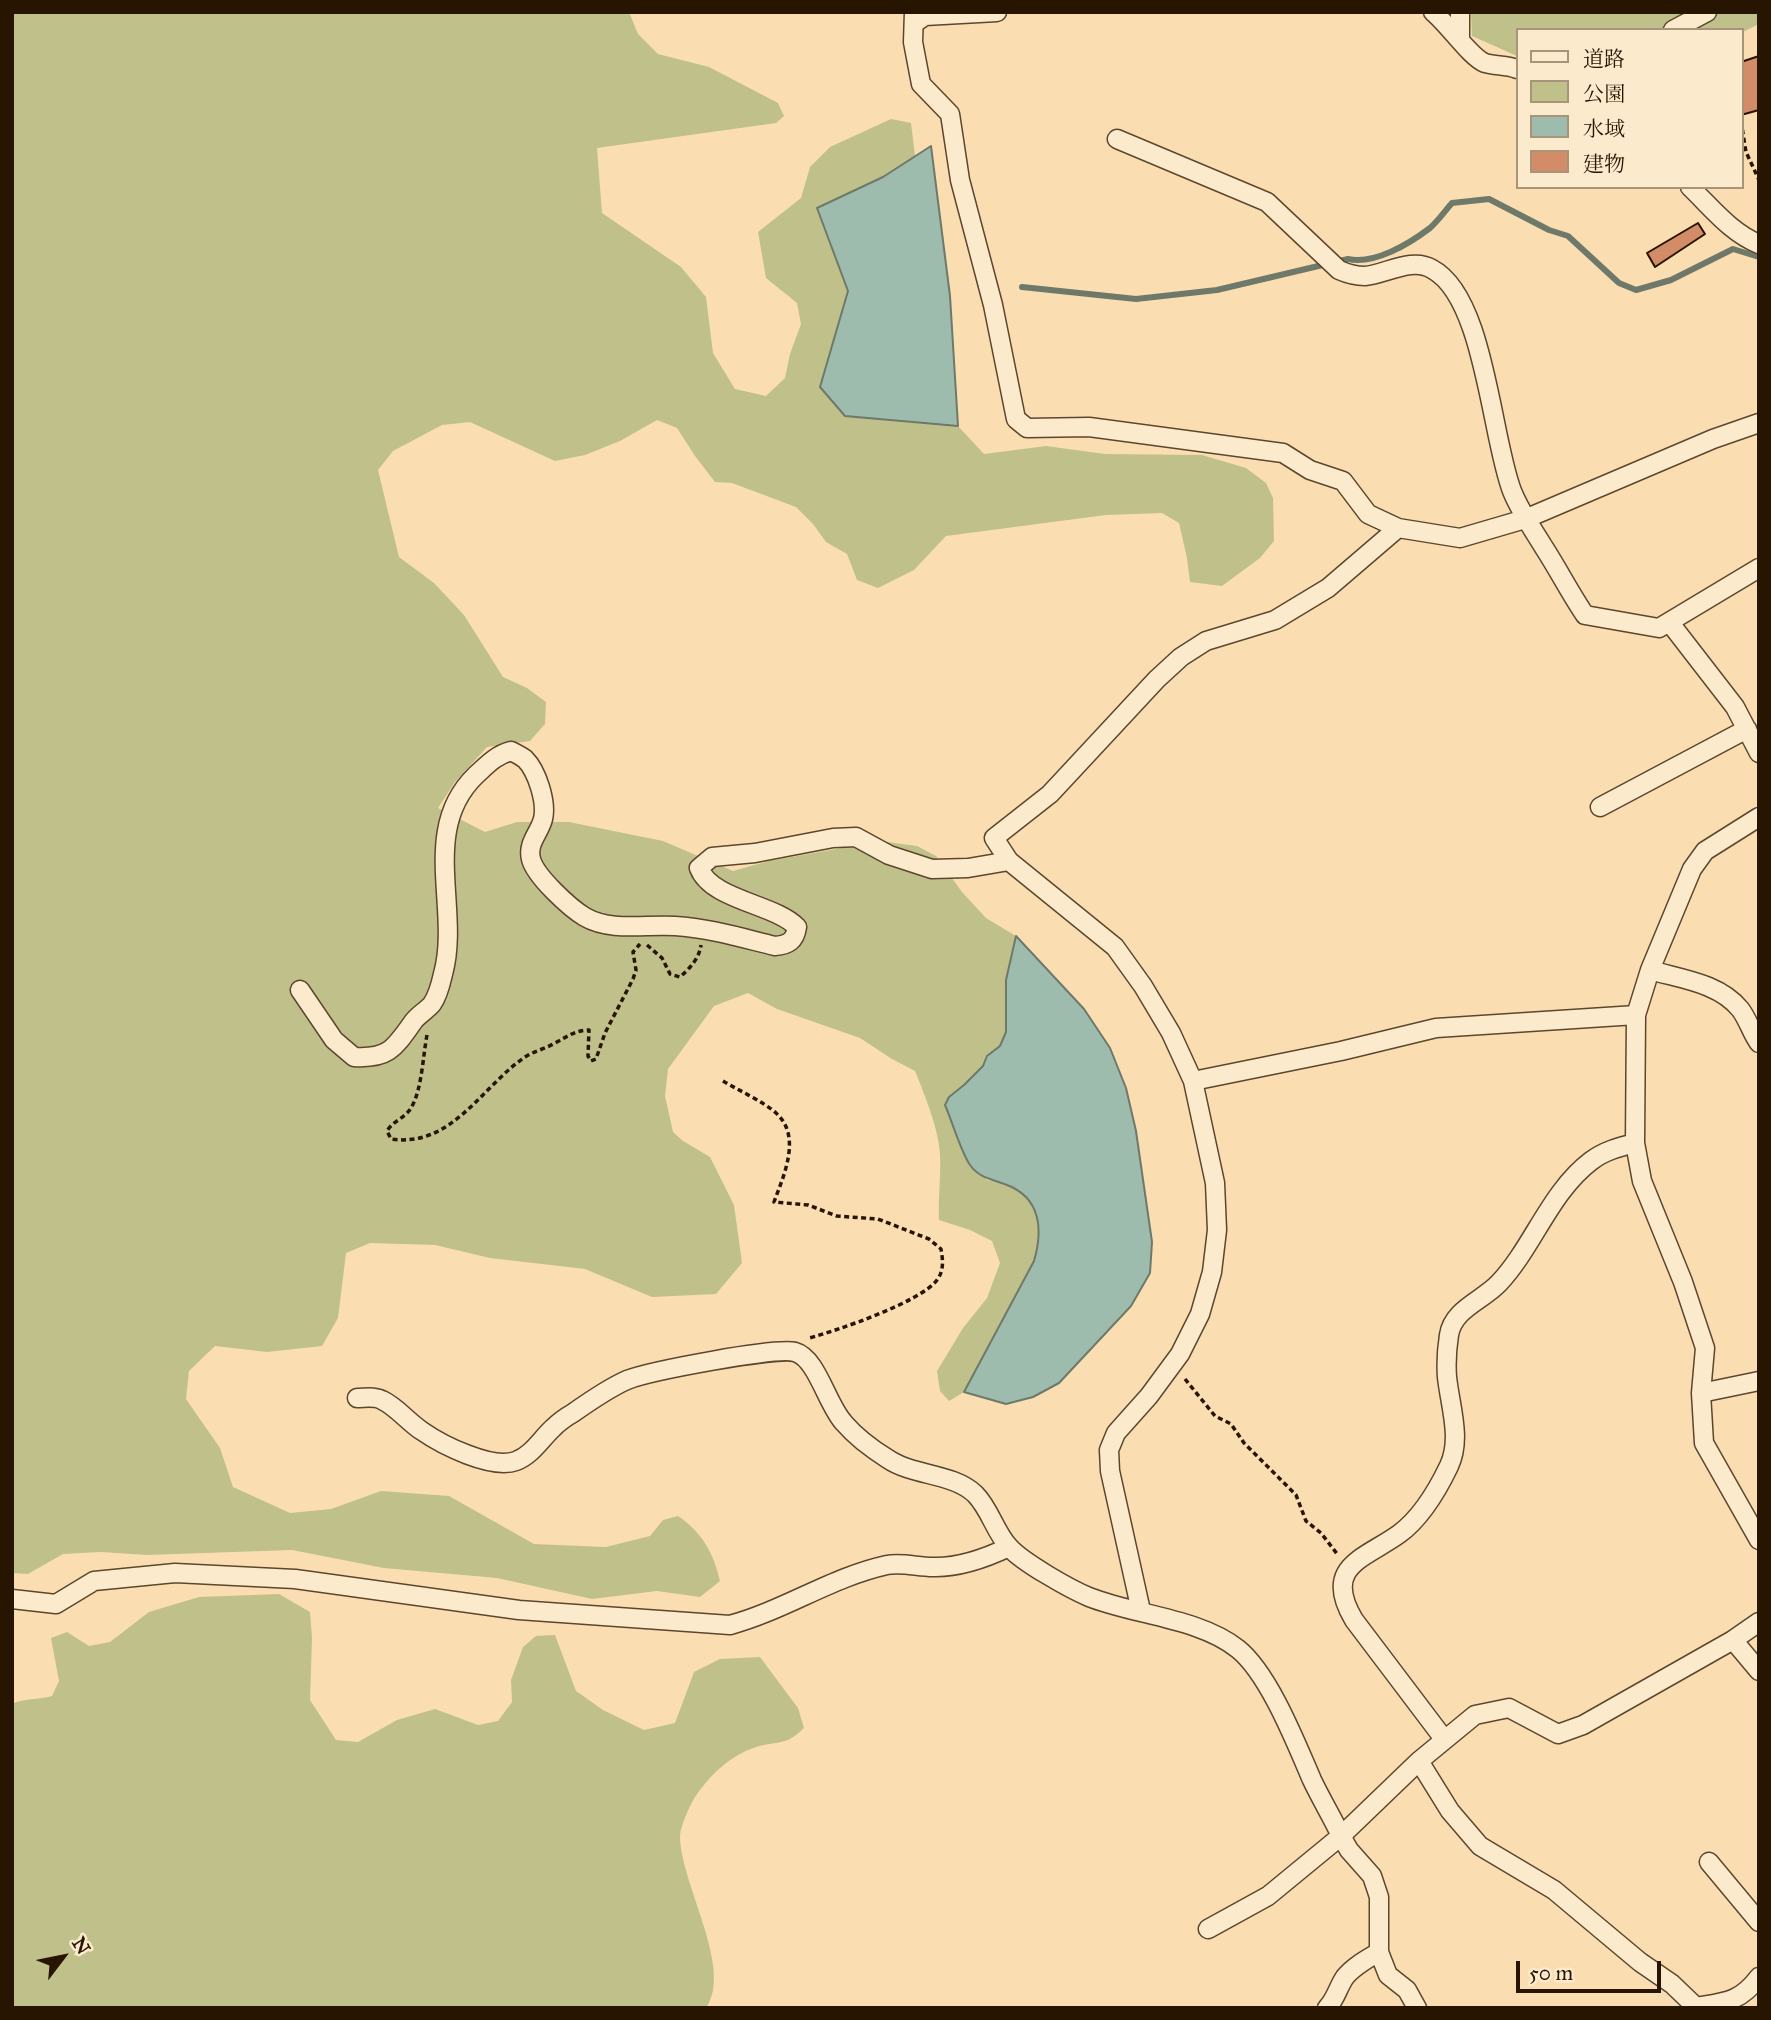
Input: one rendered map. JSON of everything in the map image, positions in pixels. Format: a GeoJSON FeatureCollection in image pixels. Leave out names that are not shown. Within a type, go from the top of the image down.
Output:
{"type":"FeatureCollection","features":[{"type":"Feature","properties":{"kind":"street"},"geometry":{"type":"LineString","coordinates":[[997,12],[915,17],[913,42],[921,84],[950,114],[960,180],[993,306],[1016,419],[1027,428],[1088,426],[1283,453],[1310,470],[1343,481],[1368,514],[1398,528],[1460,538],[1525,519],[1713,439],[1759,423]]}},
{"type":"Feature","properties":{"kind":"street"},"geometry":{"type":"LineString","coordinates":[[1433,12],[1472,54],[1483,62],[1516,69]]}},
{"type":"Feature","properties":{"kind":"street"},"geometry":{"type":"LineString","coordinates":[[1460,12],[1460,39]]}},
{"type":"Feature","properties":{"kind":"street"},"geometry":{"type":"LineString","coordinates":[[1677,28],[1707,12]]}},
{"type":"Feature","properties":{"kind":"street"},"geometry":{"type":"LineString","coordinates":[[1117,139],[1267,202],[1333,265],[1353,276],[1366,276],[1414,265],[1430,267],[1444,277],[1461,304],[1477,342],[1511,488],[1525,519],[1585,615],[1658,628],[1759,568]]}},
{"type":"Feature","properties":{"kind":"street"},"geometry":{"type":"LineString","coordinates":[[1692,189],[1748,240],[1759,244]]}},
{"type":"Feature","properties":{"kind":"street"},"geometry":{"type":"LineString","coordinates":[[1141,1611],[1110,1471],[1108,1450],[1116,1433],[1149,1396],[1172,1364],[1200,1314],[1212,1272],[1217,1230],[1215,1183],[1193,1081],[1171,1033],[1143,986],[1115,947],[1009,861],[994,838],[1050,794],[1157,679],[1181,657],[1206,641],[1275,620],[1328,588],[1398,528]]}},
{"type":"Feature","properties":{"kind":"street"},"geometry":{"type":"LineString","coordinates":[[1670,623],[1735,707],[1759,753]]}},
{"type":"Feature","properties":{"kind":"street"},"geometry":{"type":"LineString","coordinates":[[1600,807],[1747,729]]}},
{"type":"Feature","properties":{"kind":"street"},"geometry":{"type":"LineString","coordinates":[[300,990],[334,1040],[354,1058],[374,1058],[397,1045],[415,1018],[432,1003],[443,975],[448,950],[443,866],[454,804],[478,773],[499,755],[511,751],[524,758],[535,773],[542,801],[543,818],[530,845],[530,858],[535,869],[567,903],[585,917],[601,924],[703,929],[775,946],[787,945],[796,937],[797,928],[789,918],[766,911],[717,887],[702,876],[699,868],[712,857],[755,853],[833,838],[856,837],[889,855],[932,869],[1009,861]]}},
{"type":"Feature","properties":{"kind":"street"},"geometry":{"type":"LineString","coordinates":[[1759,817],[1704,851],[1692,869],[1650,970],[1636,1015],[1635,1143],[1642,1181],[1684,1282],[1705,1348],[1701,1393],[1704,1443],[1759,1540]]}},
{"type":"Feature","properties":{"kind":"street"},"geometry":{"type":"LineString","coordinates":[[1650,970],[1718,990],[1743,1012],[1759,1043]]}},
{"type":"Feature","properties":{"kind":"street"},"geometry":{"type":"LineString","coordinates":[[1193,1081],[1341,1051],[1436,1028],[1636,1015]]}},
{"type":"Feature","properties":{"kind":"street"},"geometry":{"type":"LineString","coordinates":[[1444,1739],[1347,1608],[1343,1581],[1358,1558],[1400,1533],[1415,1518],[1451,1464],[1456,1447],[1447,1375],[1449,1335],[1453,1320],[1500,1283],[1572,1179],[1591,1161],[1612,1149],[1635,1143]]}},
{"type":"Feature","properties":{"kind":"street"},"geometry":{"type":"LineString","coordinates":[[357,1398],[381,1399],[433,1438],[480,1459],[505,1463],[515,1462],[564,1419],[624,1382],[683,1367],[787,1351],[806,1357],[843,1423],[859,1438],[894,1464],[962,1485],[969,1490],[1009,1547],[1025,1561],[1088,1597],[1209,1633],[1239,1649],[1255,1668],[1289,1726],[1314,1784],[1349,1850],[1372,1876],[1379,1897],[1378,1952],[1388,1975],[1406,1990],[1417,2008]]}},
{"type":"Feature","properties":{"kind":"street"},"geometry":{"type":"LineString","coordinates":[[1701,1393],[1759,1381]]}},
{"type":"Feature","properties":{"kind":"street"},"geometry":{"type":"LineString","coordinates":[[12,1600],[56,1604],[94,1581],[174,1573],[295,1579],[519,1609],[730,1625],[756,1618],[830,1583],[890,1565],[938,1567],[982,1560],[1009,1547]]}},
{"type":"Feature","properties":{"kind":"street"},"geometry":{"type":"LineString","coordinates":[[1208,1929],[1268,1896],[1341,1836],[1419,1761],[1475,1715],[1509,1708],[1558,1734],[1583,1725],[1733,1640],[1759,1622]]}},
{"type":"Feature","properties":{"kind":"street"},"geometry":{"type":"LineString","coordinates":[[1733,1640],[1759,1671]]}},
{"type":"Feature","properties":{"kind":"street"},"geometry":{"type":"LineString","coordinates":[[1419,1761],[1451,1811],[1480,1846],[1554,1890],[1640,1962],[1672,1984],[1696,2007],[1736,2004],[1759,1977]]}},
{"type":"Feature","properties":{"kind":"street"},"geometry":{"type":"LineString","coordinates":[[1709,1862],[1759,1922]]}},
{"type":"Feature","properties":{"kind":"street"},"geometry":{"type":"LineString","coordinates":[[1327,2008],[1344,1979],[1354,1968],[1378,1952]]}},
{"type":"Feature","properties":{"kind":"path"},"geometry":{"type":"LineString","coordinates":[[1743,133],[1746,152],[1759,180]]}},
{"type":"Feature","properties":{"kind":"path"},"geometry":{"type":"LineString","coordinates":[[432,1003],[416,1096],[406,1115],[392,1123],[387,1131],[391,1139],[408,1142],[427,1137],[474,1104],[525,1057],[579,1030],[589,1030],[588,1056],[591,1061],[596,1059],[633,979],[636,970],[633,952],[639,944],[648,945],[662,958],[670,974],[680,977],[692,966],[700,952],[703,929]]}},
{"type":"Feature","properties":{"kind":"path"},"geometry":{"type":"LineString","coordinates":[[723,1081],[777,1113],[788,1133],[790,1154],[774,1202],[808,1205],[837,1216],[878,1219],[929,1239],[941,1249],[943,1264],[938,1279],[922,1294],[851,1325],[805,1339],[797,1353]]}},
{"type":"Feature","properties":{"kind":"path"},"geometry":{"type":"LineString","coordinates":[[1172,1364],[1215,1416],[1231,1424],[1244,1443],[1296,1495],[1306,1521],[1321,1534],[1349,1568]]}},
{"type":"Feature","properties":{"kind":"green space"},"geometry":{"type":"Polygon","coordinates":[[[12,12],[629,12],[638,34],[658,54],[709,67],[778,103],[784,116],[776,123],[597,148],[602,213],[681,267],[706,297],[713,353],[735,389],[766,396],[785,378],[801,324],[797,303],[766,278],[758,232],[801,198],[810,167],[830,147],[891,119],[911,123],[915,156],[883,177],[817,208],[848,291],[820,388],[845,416],[958,426],[984,454],[1046,446],[1105,454],[1202,455],[1246,468],[1266,483],[1273,498],[1274,541],[1260,558],[1222,586],[1190,582],[1179,523],[1162,513],[1106,515],[946,536],[914,570],[878,588],[857,580],[847,554],[826,542],[796,507],[732,483],[715,482],[677,428],[657,420],[620,441],[585,455],[555,461],[470,422],[442,425],[393,451],[378,470],[399,557],[434,583],[464,615],[503,677],[527,688],[546,702],[545,724],[530,741],[487,747],[455,782],[438,808],[485,832],[517,822],[569,822],[663,841],[733,871],[769,861],[880,841],[917,846],[936,856],[962,892],[986,918],[1016,936],[1006,980],[1006,1032],[1000,1046],[987,1056],[983,1066],[949,1097],[987,1180],[1004,1183],[1025,1192],[1037,1214],[1039,1243],[1034,1261],[964,1392],[949,1401],[940,1391],[937,1371],[963,1328],[987,1298],[1000,1263],[992,1241],[970,1230],[939,1220],[939,1144],[931,1112],[915,1071],[860,1038],[777,1009],[748,993],[714,1006],[668,1069],[665,1096],[673,1132],[710,1157],[734,1205],[742,1263],[716,1294],[652,1297],[585,1269],[490,1258],[435,1245],[370,1243],[346,1253],[338,1318],[322,1346],[267,1352],[215,1346],[189,1371],[186,1399],[220,1448],[233,1487],[290,1513],[331,1509],[381,1491],[449,1496],[534,1544],[606,1547],[650,1536],[663,1520],[678,1516],[700,1536],[710,1553],[720,1581],[700,1597],[657,1591],[592,1599],[497,1578],[384,1568],[292,1550],[147,1555],[101,1552],[63,1554],[28,1574],[12,1573],[12,12]]]}},
{"type":"Feature","properties":{"kind":"green space"},"geometry":{"type":"Polygon","coordinates":[[[1471,12],[1759,12],[1759,24],[1745,31],[1743,28],[1516,28],[1516,56],[1472,36],[1471,12]]]}},
{"type":"Feature","properties":{"kind":"green space"},"geometry":{"type":"Polygon","coordinates":[[[279,1594],[310,1612],[310,1700],[336,1740],[358,1742],[397,1720],[435,1709],[478,1725],[498,1721],[512,1702],[511,1680],[523,1647],[536,1636],[555,1635],[576,1691],[603,1710],[644,1730],[675,1723],[694,1672],[720,1659],[760,1657],[798,1708],[804,1728],[786,1741],[756,1747],[730,1761],[701,1789],[683,1823],[680,1837],[683,1857],[704,1926],[714,1972],[713,1991],[706,2008],[12,2008],[12,1704],[52,1696],[59,1681],[51,1638],[67,1632],[89,1646],[110,1642],[149,1612],[199,1597],[279,1594]]]}},
{"type":"Feature","properties":{"kind":"water"},"geometry":{"type":"Polygon","coordinates":[[[931,146],[950,296],[958,426],[845,416],[820,387],[848,291],[817,208],[883,177],[931,146]]]}},
{"type":"Feature","properties":{"kind":"water"},"geometry":{"type":"Polygon","coordinates":[[[1016,936],[1084,1009],[1110,1048],[1126,1088],[1136,1131],[1152,1242],[1150,1273],[1131,1306],[1059,1383],[1033,1397],[1006,1404],[964,1392],[1034,1261],[1038,1238],[1037,1216],[1027,1198],[1018,1191],[974,1170],[960,1145],[945,1105],[949,1097],[983,1066],[987,1056],[1000,1046],[1006,1032],[1006,980],[1016,936]]]}},
{"type":"Feature","properties":{"kind":"building"},"geometry":{"type":"Polygon","coordinates":[[[1759,56],[1759,110],[1743,114],[1743,61],[1759,56]]]}},
{"type":"Feature","properties":{"kind":"building"},"geometry":{"type":"Polygon","coordinates":[[[1698,223],[1705,234],[1655,267],[1647,253],[1698,223]]]}},
{"type":"Feature","properties":{"kind":"waterway"},"geometry":{"type":"LineString","coordinates":[[1022,287],[1136,299],[1217,290],[1348,259],[1380,256],[1430,228],[1452,203],[1489,199],[1549,230],[1568,236],[1619,283],[1636,290],[1671,280],[1733,249],[1759,257]]}}]}
